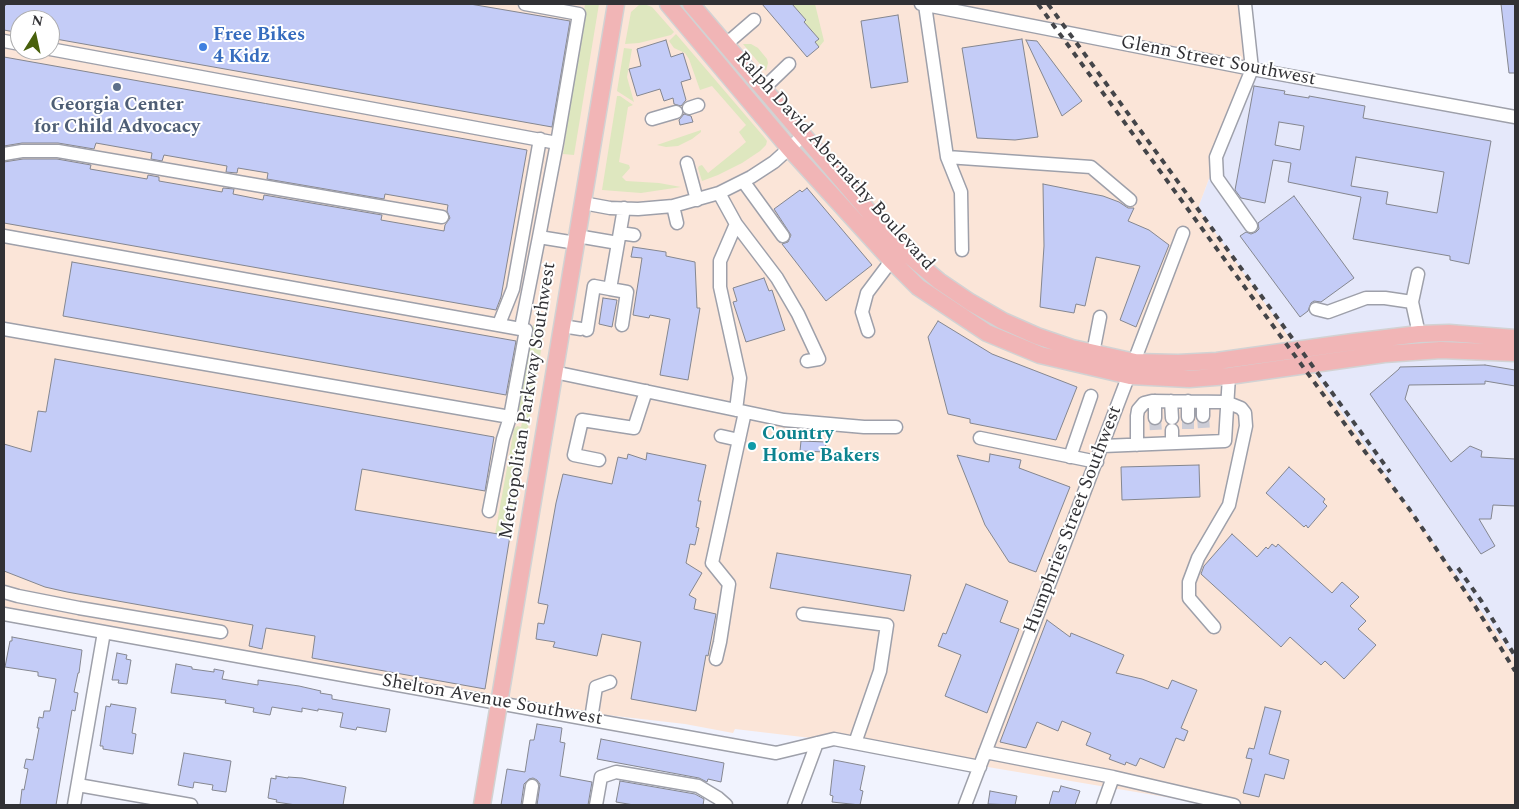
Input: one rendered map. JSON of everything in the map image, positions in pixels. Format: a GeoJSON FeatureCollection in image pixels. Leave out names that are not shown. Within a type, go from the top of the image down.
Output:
{"type":"FeatureCollection","features":[{"type":"Feature","properties":{"kind":"main road","name":"Metropolitan Parkway Southwest"},"geometry":{"type":"LineString","coordinates":[[482,805],[616,4]]}},
{"type":"Feature","properties":{"kind":"main road"},"geometry":{"type":"LineString","coordinates":[[612,21],[625,4]]}},
{"type":"Feature","properties":{"kind":"main road","name":"Ralph David Abernathy Boulevard"},"geometry":{"type":"LineString","coordinates":[[668,4],[789,148],[895,254],[970,302],[1003,321],[1037,336],[1093,353],[1132,369],[1178,363],[1217,361],[1419,334],[1449,333],[1515,338]]}},
{"type":"Feature","properties":{"kind":"main road","name":"Ralph David Abernathy Boulevard"},"geometry":{"type":"LineString","coordinates":[[691,4],[763,90],[804,135],[918,287],[987,333],[1040,355],[1189,379],[1229,376],[1384,354],[1441,350],[1515,353]]}},
{"type":"Feature","properties":{"kind":"street"},"geometry":{"type":"LineString","coordinates":[[521,328],[557,143],[579,14],[525,4]]}},
{"type":"Feature","properties":{"kind":"street"},"geometry":{"type":"LineString","coordinates":[[923,4],[947,157],[961,192],[962,250]]}},
{"type":"Feature","properties":{"kind":"street","name":"Glenn Street Southwest"},"geometry":{"type":"LineString","coordinates":[[923,4],[1252,69],[1515,117]]}},
{"type":"Feature","properties":{"kind":"street"},"geometry":{"type":"LineString","coordinates":[[1245,4],[1252,69],[1216,157],[1217,178],[1251,226]]}},
{"type":"Feature","properties":{"kind":"street"},"geometry":{"type":"LineString","coordinates":[[726,45],[754,20]]}},
{"type":"Feature","properties":{"kind":"street"},"geometry":{"type":"LineString","coordinates":[[60,51],[557,143]]}},
{"type":"Feature","properties":{"kind":"street"},"geometry":{"type":"LineString","coordinates":[[763,90],[789,64]]}},
{"type":"Feature","properties":{"kind":"street"},"geometry":{"type":"LineString","coordinates":[[652,119],[688,109]]}},
{"type":"Feature","properties":{"kind":"street"},"geometry":{"type":"LineString","coordinates":[[583,203],[638,209],[673,206],[697,200],[719,193],[743,181],[774,162],[804,135]]}},
{"type":"Feature","properties":{"kind":"street"},"geometry":{"type":"LineString","coordinates":[[499,324],[513,289],[540,139]]}},
{"type":"Feature","properties":{"kind":"street"},"geometry":{"type":"LineString","coordinates":[[4,154],[22,151],[58,151],[442,217]]}},
{"type":"Feature","properties":{"kind":"street"},"geometry":{"type":"LineString","coordinates":[[947,157],[1091,167],[1130,200]]}},
{"type":"Feature","properties":{"kind":"street"},"geometry":{"type":"LineString","coordinates":[[687,163],[697,200]]}},
{"type":"Feature","properties":{"kind":"street"},"geometry":{"type":"LineString","coordinates":[[743,181],[783,236]]}},
{"type":"Feature","properties":{"kind":"street"},"geometry":{"type":"LineString","coordinates":[[719,193],[736,224],[777,278],[798,314],[819,359],[808,361]]}},
{"type":"Feature","properties":{"kind":"street"},"geometry":{"type":"LineString","coordinates":[[673,206],[677,223]]}},
{"type":"Feature","properties":{"kind":"street"},"geometry":{"type":"LineString","coordinates":[[610,289],[624,208]]}},
{"type":"Feature","properties":{"kind":"street"},"geometry":{"type":"LineString","coordinates":[[716,659],[729,584],[712,563],[739,440],[740,411],[740,378],[720,287],[720,261],[736,224]]}},
{"type":"Feature","properties":{"kind":"street","name":"Humphries Street Southwest"},"geometry":{"type":"LineString","coordinates":[[965,805],[1183,233]]}},
{"type":"Feature","properties":{"kind":"street"},"geometry":{"type":"LineString","coordinates":[[539,237],[577,239],[619,238],[634,235]]}},
{"type":"Feature","properties":{"kind":"street"},"geometry":{"type":"LineString","coordinates":[[4,236],[526,330],[490,511]]}},
{"type":"Feature","properties":{"kind":"street"},"geometry":{"type":"LineString","coordinates":[[868,331],[862,312],[867,293],[895,254]]}},
{"type":"Feature","properties":{"kind":"street"},"geometry":{"type":"LineString","coordinates":[[1418,274],[1412,302],[1419,334]]}},
{"type":"Feature","properties":{"kind":"street"},"geometry":{"type":"LineString","coordinates":[[562,326],[584,329],[594,286],[627,292],[622,325]]}},
{"type":"Feature","properties":{"kind":"street"},"geometry":{"type":"LineString","coordinates":[[1316,309],[1328,312],[1366,298],[1385,298],[1412,302]]}},
{"type":"Feature","properties":{"kind":"street"},"geometry":{"type":"LineString","coordinates":[[1093,353],[1100,317]]}},
{"type":"Feature","properties":{"kind":"street"},"geometry":{"type":"LineString","coordinates":[[4,329],[510,417]]}},
{"type":"Feature","properties":{"kind":"street"},"geometry":{"type":"LineString","coordinates":[[554,372],[784,420],[864,427],[896,427]]}},
{"type":"Feature","properties":{"kind":"street"},"geometry":{"type":"LineString","coordinates":[[1172,430],[1188,437],[1204,436],[1225,441],[1229,376]]}},
{"type":"Feature","properties":{"kind":"street"},"geometry":{"type":"LineString","coordinates":[[599,460],[574,456],[582,420],[634,428],[646,392]]}},
{"type":"Feature","properties":{"kind":"street"},"geometry":{"type":"LineString","coordinates":[[1070,457],[1091,396]]}},
{"type":"Feature","properties":{"kind":"street"},"geometry":{"type":"LineString","coordinates":[[1137,445],[1138,410],[1144,403],[1155,401],[1226,402],[1241,408],[1245,413],[1246,426],[1229,505],[1198,558],[1189,582],[1188,598],[1214,627]]}},
{"type":"Feature","properties":{"kind":"street"},"geometry":{"type":"LineString","coordinates":[[1155,401],[1156,418]]}},
{"type":"Feature","properties":{"kind":"street"},"geometry":{"type":"LineString","coordinates":[[1171,401],[1172,430]]}},
{"type":"Feature","properties":{"kind":"street"},"geometry":{"type":"LineString","coordinates":[[1188,401],[1188,416]]}},
{"type":"Feature","properties":{"kind":"street"},"geometry":{"type":"LineString","coordinates":[[1203,402],[1203,416]]}},
{"type":"Feature","properties":{"kind":"street"},"geometry":{"type":"LineString","coordinates":[[1103,446],[1137,445],[1172,430]]}},
{"type":"Feature","properties":{"kind":"street"},"geometry":{"type":"LineString","coordinates":[[721,436],[739,440]]}},
{"type":"Feature","properties":{"kind":"street"},"geometry":{"type":"LineString","coordinates":[[980,438],[1097,462]]}},
{"type":"Feature","properties":{"kind":"street"},"geometry":{"type":"LineString","coordinates":[[4,592],[78,608],[221,632]]}},
{"type":"Feature","properties":{"kind":"street","name":"Shelton Avenue Southwest"},"geometry":{"type":"LineString","coordinates":[[4,614],[776,753],[834,739],[980,766]]}},
{"type":"Feature","properties":{"kind":"street"},"geometry":{"type":"LineString","coordinates":[[803,614],[886,625],[880,671],[855,743]]}},
{"type":"Feature","properties":{"kind":"street"},"geometry":{"type":"LineString","coordinates":[[74,805],[104,632]]}},
{"type":"Feature","properties":{"kind":"street"},"geometry":{"type":"LineString","coordinates":[[591,719],[596,687],[610,682]]}},
{"type":"Feature","properties":{"kind":"street"},"geometry":{"type":"LineString","coordinates":[[794,805],[817,743]]}},
{"type":"Feature","properties":{"kind":"street"},"geometry":{"type":"LineString","coordinates":[[985,752],[1113,777],[1234,805]]}},
{"type":"Feature","properties":{"kind":"street"},"geometry":{"type":"LineString","coordinates":[[596,805],[601,777],[616,772],[698,786],[726,805]]}},
{"type":"Feature","properties":{"kind":"street"},"geometry":{"type":"LineString","coordinates":[[1103,805],[1113,777]]}},
{"type":"Feature","properties":{"kind":"street"},"geometry":{"type":"LineString","coordinates":[[78,784],[191,805]]}},
{"type":"Feature","properties":{"kind":"street"},"geometry":{"type":"LineString","coordinates":[[528,805],[532,786]]}},
{"type":"Feature","properties":{"kind":"shaded area"},"geometry":{"type":"Polygon","coordinates":[[[4,4],[1241,4],[1250,70],[1198,208],[1515,659],[1515,805],[1213,805],[828,740],[735,729],[733,733],[685,724],[502,703],[4,616],[4,4]]]}},
{"type":"Feature","properties":{"kind":"shaded area"},"geometry":{"type":"Polygon","coordinates":[[[1250,70],[1515,119],[1515,659],[1198,208],[1250,70]]]}},
{"type":"Feature","properties":{"kind":"green space"},"geometry":{"type":"Polygon","coordinates":[[[585,4],[599,4],[574,155],[563,154],[585,4]]]}},
{"type":"Feature","properties":{"kind":"green space"},"geometry":{"type":"Polygon","coordinates":[[[644,4],[652,7],[674,32],[671,35],[639,43],[625,44],[631,12],[639,5],[644,4]]]}},
{"type":"Feature","properties":{"kind":"green space"},"geometry":{"type":"Polygon","coordinates":[[[792,4],[815,4],[824,41],[819,47],[815,42],[819,39],[792,4]]]}},
{"type":"Feature","properties":{"kind":"green space"},"geometry":{"type":"Polygon","coordinates":[[[676,34],[767,141],[760,151],[742,163],[702,181],[699,166],[702,165],[708,173],[746,142],[739,132],[746,125],[712,86],[700,90],[689,59],[685,53],[674,48],[669,41],[676,34]]]}},
{"type":"Feature","properties":{"kind":"green space"},"geometry":{"type":"Polygon","coordinates":[[[743,44],[751,44],[758,48],[767,59],[766,71],[743,44]]]}},
{"type":"Feature","properties":{"kind":"green space"},"geometry":{"type":"Polygon","coordinates":[[[624,48],[632,49],[627,77],[634,102],[617,91],[624,48]]]}},
{"type":"Feature","properties":{"kind":"green space"},"geometry":{"type":"Polygon","coordinates":[[[617,96],[633,105],[628,107],[619,162],[629,165],[630,168],[622,177],[626,181],[659,183],[681,187],[641,193],[602,190],[617,96]]]}},
{"type":"Feature","properties":{"kind":"green space"},"geometry":{"type":"Polygon","coordinates":[[[701,130],[692,139],[678,146],[666,147],[657,145],[701,130]]]}},
{"type":"Feature","properties":{"kind":"green space"},"geometry":{"type":"Polygon","coordinates":[[[539,320],[546,321],[510,536],[495,534],[514,429],[517,426],[521,427],[524,413],[518,408],[533,325],[538,326],[539,320]]]}},
{"type":"Feature","properties":{"kind":"building"},"geometry":{"type":"Polygon","coordinates":[[[7,4],[470,4],[570,21],[552,127],[60,40],[60,10],[10,10],[10,31],[4,30],[4,7],[7,4]]]}},
{"type":"Feature","properties":{"kind":"building"},"geometry":{"type":"Polygon","coordinates":[[[762,4],[792,4],[819,39],[815,42],[819,47],[807,57],[762,4]]]}},
{"type":"Feature","properties":{"kind":"building"},"geometry":{"type":"Polygon","coordinates":[[[1501,4],[1515,4],[1515,73],[1509,73],[1501,4]]]}},
{"type":"Feature","properties":{"kind":"building"},"geometry":{"type":"Polygon","coordinates":[[[898,15],[908,82],[871,88],[861,21],[898,15]]]}},
{"type":"Feature","properties":{"kind":"building"},"geometry":{"type":"Polygon","coordinates":[[[1022,39],[1038,137],[1015,140],[977,138],[962,48],[1022,39]]]}},
{"type":"Feature","properties":{"kind":"building"},"geometry":{"type":"Polygon","coordinates":[[[666,40],[671,57],[683,53],[691,79],[681,82],[686,100],[681,106],[674,104],[673,98],[664,101],[660,89],[637,96],[629,69],[641,66],[637,49],[666,40]]]}},
{"type":"Feature","properties":{"kind":"building"},"geometry":{"type":"Polygon","coordinates":[[[1026,40],[1037,41],[1082,101],[1062,116],[1026,40]]]}},
{"type":"Feature","properties":{"kind":"building"},"geometry":{"type":"Polygon","coordinates":[[[4,57],[10,58],[10,60],[21,60],[527,150],[501,297],[496,310],[4,223],[4,162],[23,159],[57,159],[91,165],[90,169],[147,179],[148,175],[159,177],[159,181],[222,192],[223,188],[234,189],[233,194],[263,200],[264,195],[382,215],[381,220],[444,231],[445,225],[450,218],[447,211],[448,205],[385,194],[384,199],[267,179],[268,173],[238,168],[237,173],[226,172],[227,166],[164,155],[162,161],[151,159],[152,153],[96,143],[94,149],[58,143],[22,143],[4,146],[4,57]]]}},
{"type":"Feature","properties":{"kind":"building"},"geometry":{"type":"Polygon","coordinates":[[[1254,86],[1285,91],[1284,94],[1309,98],[1309,96],[1365,106],[1363,118],[1491,141],[1469,264],[1450,260],[1450,256],[1353,239],[1361,197],[1288,182],[1291,163],[1273,160],[1265,203],[1241,198],[1235,190],[1254,86]],[[1279,122],[1275,145],[1300,150],[1304,126],[1279,122]],[[1356,157],[1351,186],[1388,192],[1386,204],[1437,213],[1444,172],[1356,157]]]}},
{"type":"Feature","properties":{"kind":"building"},"geometry":{"type":"Polygon","coordinates":[[[684,114],[691,116],[693,122],[680,125],[679,120],[684,114]]]}},
{"type":"Feature","properties":{"kind":"building"},"geometry":{"type":"Polygon","coordinates":[[[1043,184],[1103,196],[1119,202],[1128,208],[1134,208],[1128,221],[1149,230],[1169,245],[1136,327],[1120,320],[1140,266],[1096,257],[1085,306],[1076,304],[1074,313],[1040,307],[1044,246],[1043,184]]]}},
{"type":"Feature","properties":{"kind":"building"},"geometry":{"type":"Polygon","coordinates":[[[807,188],[872,265],[826,301],[782,244],[788,242],[791,235],[774,209],[800,190],[802,192],[807,188]]]}},
{"type":"Feature","properties":{"kind":"building"},"geometry":{"type":"Polygon","coordinates":[[[1294,196],[1354,278],[1321,302],[1314,301],[1311,303],[1308,311],[1300,317],[1240,236],[1246,232],[1251,234],[1256,232],[1259,229],[1258,223],[1294,196]]]}},
{"type":"Feature","properties":{"kind":"building"},"geometry":{"type":"Polygon","coordinates":[[[633,247],[666,252],[666,256],[695,262],[697,308],[700,308],[688,380],[660,375],[670,319],[650,315],[649,318],[633,315],[642,258],[631,257],[633,247]]]}},
{"type":"Feature","properties":{"kind":"building"},"geometry":{"type":"Polygon","coordinates":[[[72,262],[516,341],[506,395],[63,316],[72,262]]]}},
{"type":"Feature","properties":{"kind":"building"},"geometry":{"type":"Polygon","coordinates":[[[764,278],[769,291],[772,290],[785,330],[746,342],[733,302],[737,301],[733,288],[764,278]]]}},
{"type":"Feature","properties":{"kind":"building"},"geometry":{"type":"Polygon","coordinates":[[[603,298],[617,300],[612,327],[599,324],[603,298]]]}},
{"type":"Feature","properties":{"kind":"building"},"geometry":{"type":"Polygon","coordinates":[[[938,321],[992,354],[1077,387],[1056,440],[970,423],[970,419],[948,414],[928,337],[938,321]]]}},
{"type":"Feature","properties":{"kind":"building"},"geometry":{"type":"Polygon","coordinates":[[[55,359],[494,437],[485,491],[362,469],[355,510],[510,536],[485,689],[312,658],[315,636],[266,628],[262,649],[249,646],[253,625],[67,592],[45,587],[4,571],[4,444],[31,452],[38,411],[46,412],[55,359]]]}},
{"type":"Feature","properties":{"kind":"building"},"geometry":{"type":"Polygon","coordinates":[[[1485,365],[1515,370],[1515,386],[1485,381],[1485,384],[1409,385],[1405,399],[1451,462],[1470,446],[1482,451],[1481,457],[1515,459],[1515,506],[1493,505],[1491,519],[1479,519],[1495,546],[1481,554],[1370,394],[1400,367],[1485,365]]]}},
{"type":"Feature","properties":{"kind":"building"},"geometry":{"type":"Polygon","coordinates":[[[801,441],[826,442],[825,452],[800,451],[801,441]]]}},
{"type":"Feature","properties":{"kind":"building"},"geometry":{"type":"Polygon","coordinates":[[[647,453],[706,465],[698,501],[701,501],[696,527],[699,528],[695,545],[690,544],[686,563],[702,573],[689,595],[696,599],[694,609],[716,614],[708,656],[706,655],[696,711],[631,699],[641,642],[602,634],[597,656],[553,647],[555,642],[536,639],[538,623],[544,624],[548,605],[538,603],[563,474],[612,484],[618,457],[627,459],[628,454],[646,460],[647,453]]]}},
{"type":"Feature","properties":{"kind":"building"},"geometry":{"type":"Polygon","coordinates":[[[990,454],[1021,460],[1019,468],[1070,487],[1036,572],[1009,562],[985,525],[957,455],[989,462],[990,454]]]}},
{"type":"Feature","properties":{"kind":"building"},"geometry":{"type":"Polygon","coordinates":[[[1199,465],[1200,497],[1122,500],[1121,467],[1199,465]]]}},
{"type":"Feature","properties":{"kind":"building"},"geometry":{"type":"Polygon","coordinates":[[[1289,467],[1325,499],[1323,502],[1327,506],[1308,528],[1306,525],[1304,527],[1266,493],[1289,467]]]}},
{"type":"Feature","properties":{"kind":"building"},"geometry":{"type":"Polygon","coordinates":[[[1232,534],[1257,557],[1266,547],[1268,549],[1272,544],[1276,547],[1278,544],[1332,593],[1342,582],[1359,597],[1350,606],[1366,621],[1358,629],[1376,645],[1344,679],[1325,661],[1321,665],[1290,637],[1281,647],[1201,574],[1204,566],[1232,534]]]}},
{"type":"Feature","properties":{"kind":"building"},"geometry":{"type":"Polygon","coordinates":[[[777,553],[911,575],[904,611],[770,588],[777,553]]]}},
{"type":"Feature","properties":{"kind":"building"},"geometry":{"type":"Polygon","coordinates":[[[966,584],[1008,601],[1000,622],[1019,629],[987,713],[945,696],[961,655],[938,646],[943,633],[946,634],[966,584]]]}},
{"type":"Feature","properties":{"kind":"building"},"geometry":{"type":"Polygon","coordinates":[[[1047,620],[1070,637],[1071,633],[1124,655],[1116,673],[1142,679],[1168,689],[1172,680],[1197,690],[1181,728],[1188,731],[1184,741],[1176,738],[1164,768],[1140,758],[1136,766],[1126,762],[1125,765],[1109,759],[1111,755],[1086,745],[1091,733],[1062,721],[1058,731],[1037,722],[1026,748],[1000,742],[1047,620]]]}},
{"type":"Feature","properties":{"kind":"building"},"geometry":{"type":"Polygon","coordinates":[[[12,637],[82,650],[74,692],[78,693],[75,711],[72,710],[56,805],[20,805],[22,789],[24,790],[28,769],[24,768],[26,759],[33,760],[39,728],[37,728],[39,717],[43,718],[44,711],[50,711],[56,679],[38,676],[38,672],[5,667],[12,637]]]}},
{"type":"Feature","properties":{"kind":"building"},"geometry":{"type":"Polygon","coordinates":[[[117,653],[127,655],[126,659],[131,660],[127,684],[118,683],[119,680],[112,680],[117,653]]]}},
{"type":"Feature","properties":{"kind":"building"},"geometry":{"type":"Polygon","coordinates":[[[176,664],[192,667],[192,669],[214,672],[214,669],[224,671],[222,679],[258,685],[258,680],[299,686],[332,695],[332,699],[390,709],[386,732],[357,727],[356,730],[340,727],[343,713],[302,708],[302,712],[272,707],[270,715],[253,712],[254,708],[225,703],[226,700],[171,693],[176,664]]]}},
{"type":"Feature","properties":{"kind":"building"},"geometry":{"type":"Polygon","coordinates":[[[111,704],[136,708],[132,733],[136,734],[133,754],[103,749],[103,746],[100,746],[106,706],[110,707],[111,704]]]}},
{"type":"Feature","properties":{"kind":"building"},"geometry":{"type":"Polygon","coordinates":[[[1265,707],[1281,711],[1269,754],[1289,760],[1284,779],[1265,774],[1259,797],[1243,793],[1252,759],[1246,758],[1249,748],[1254,749],[1265,707]]]}},
{"type":"Feature","properties":{"kind":"building"},"geometry":{"type":"Polygon","coordinates":[[[537,724],[562,728],[560,742],[565,743],[560,776],[592,782],[588,805],[537,805],[540,784],[533,778],[524,784],[521,805],[501,805],[507,769],[525,772],[530,740],[534,740],[537,724]]]}},
{"type":"Feature","properties":{"kind":"building"},"geometry":{"type":"Polygon","coordinates":[[[601,739],[724,763],[721,782],[708,779],[707,782],[699,778],[597,759],[601,739]]]}},
{"type":"Feature","properties":{"kind":"building"},"geometry":{"type":"Polygon","coordinates":[[[184,753],[231,761],[226,792],[212,790],[213,785],[194,782],[193,788],[178,785],[184,753]]]}},
{"type":"Feature","properties":{"kind":"building"},"geometry":{"type":"Polygon","coordinates":[[[834,760],[865,766],[860,790],[863,791],[860,805],[832,802],[833,796],[830,795],[834,760]]]}},
{"type":"Feature","properties":{"kind":"building"},"geometry":{"type":"Polygon","coordinates":[[[276,776],[302,778],[346,787],[343,805],[296,805],[276,802],[277,800],[268,798],[271,778],[276,779],[276,776]]]}},
{"type":"Feature","properties":{"kind":"building"},"geometry":{"type":"Polygon","coordinates":[[[620,781],[695,794],[704,799],[703,805],[634,805],[616,802],[620,781]]]}},
{"type":"Feature","properties":{"kind":"building"},"geometry":{"type":"Polygon","coordinates":[[[1061,786],[1080,791],[1075,805],[1049,805],[1053,791],[1059,792],[1061,786]]]}},
{"type":"Feature","properties":{"kind":"building"},"geometry":{"type":"Polygon","coordinates":[[[990,791],[1017,796],[1015,805],[988,804],[990,791]]]}},
{"type":"Feature","properties":{"kind":"tunnel"},"geometry":{"type":"LineString","coordinates":[[1203,416],[1204,431]]}},
{"type":"Feature","properties":{"kind":"tunnel"},"geometry":{"type":"LineString","coordinates":[[1188,417],[1188,432]]}},
{"type":"Feature","properties":{"kind":"tunnel"},"geometry":{"type":"LineString","coordinates":[[1155,418],[1156,433]]}},
{"type":"Feature","properties":{"kind":"railway"},"geometry":{"type":"LineString","coordinates":[[1038,4],[1366,453],[1410,510],[1475,606],[1515,671]]}},
{"type":"Feature","properties":{"kind":"railway"},"geometry":{"type":"LineString","coordinates":[[1048,4],[1390,472]]}},
{"type":"Feature","properties":{"kind":"railway"},"geometry":{"type":"LineString","coordinates":[[1458,568],[1482,602],[1515,656]]}},
{"type":"Feature","properties":{"kind":"place","name":"Free Bikes 4 Kidz"},"geometry":{"type":"Point","coordinates":[203,47]}},
{"type":"Feature","properties":{"kind":"place","name":"Georgia Center for Child Advocacy"},"geometry":{"type":"Point","coordinates":[117,87]}},
{"type":"Feature","properties":{"kind":"place","name":"Country Home Bakers"},"geometry":{"type":"Point","coordinates":[752,446]}}]}
